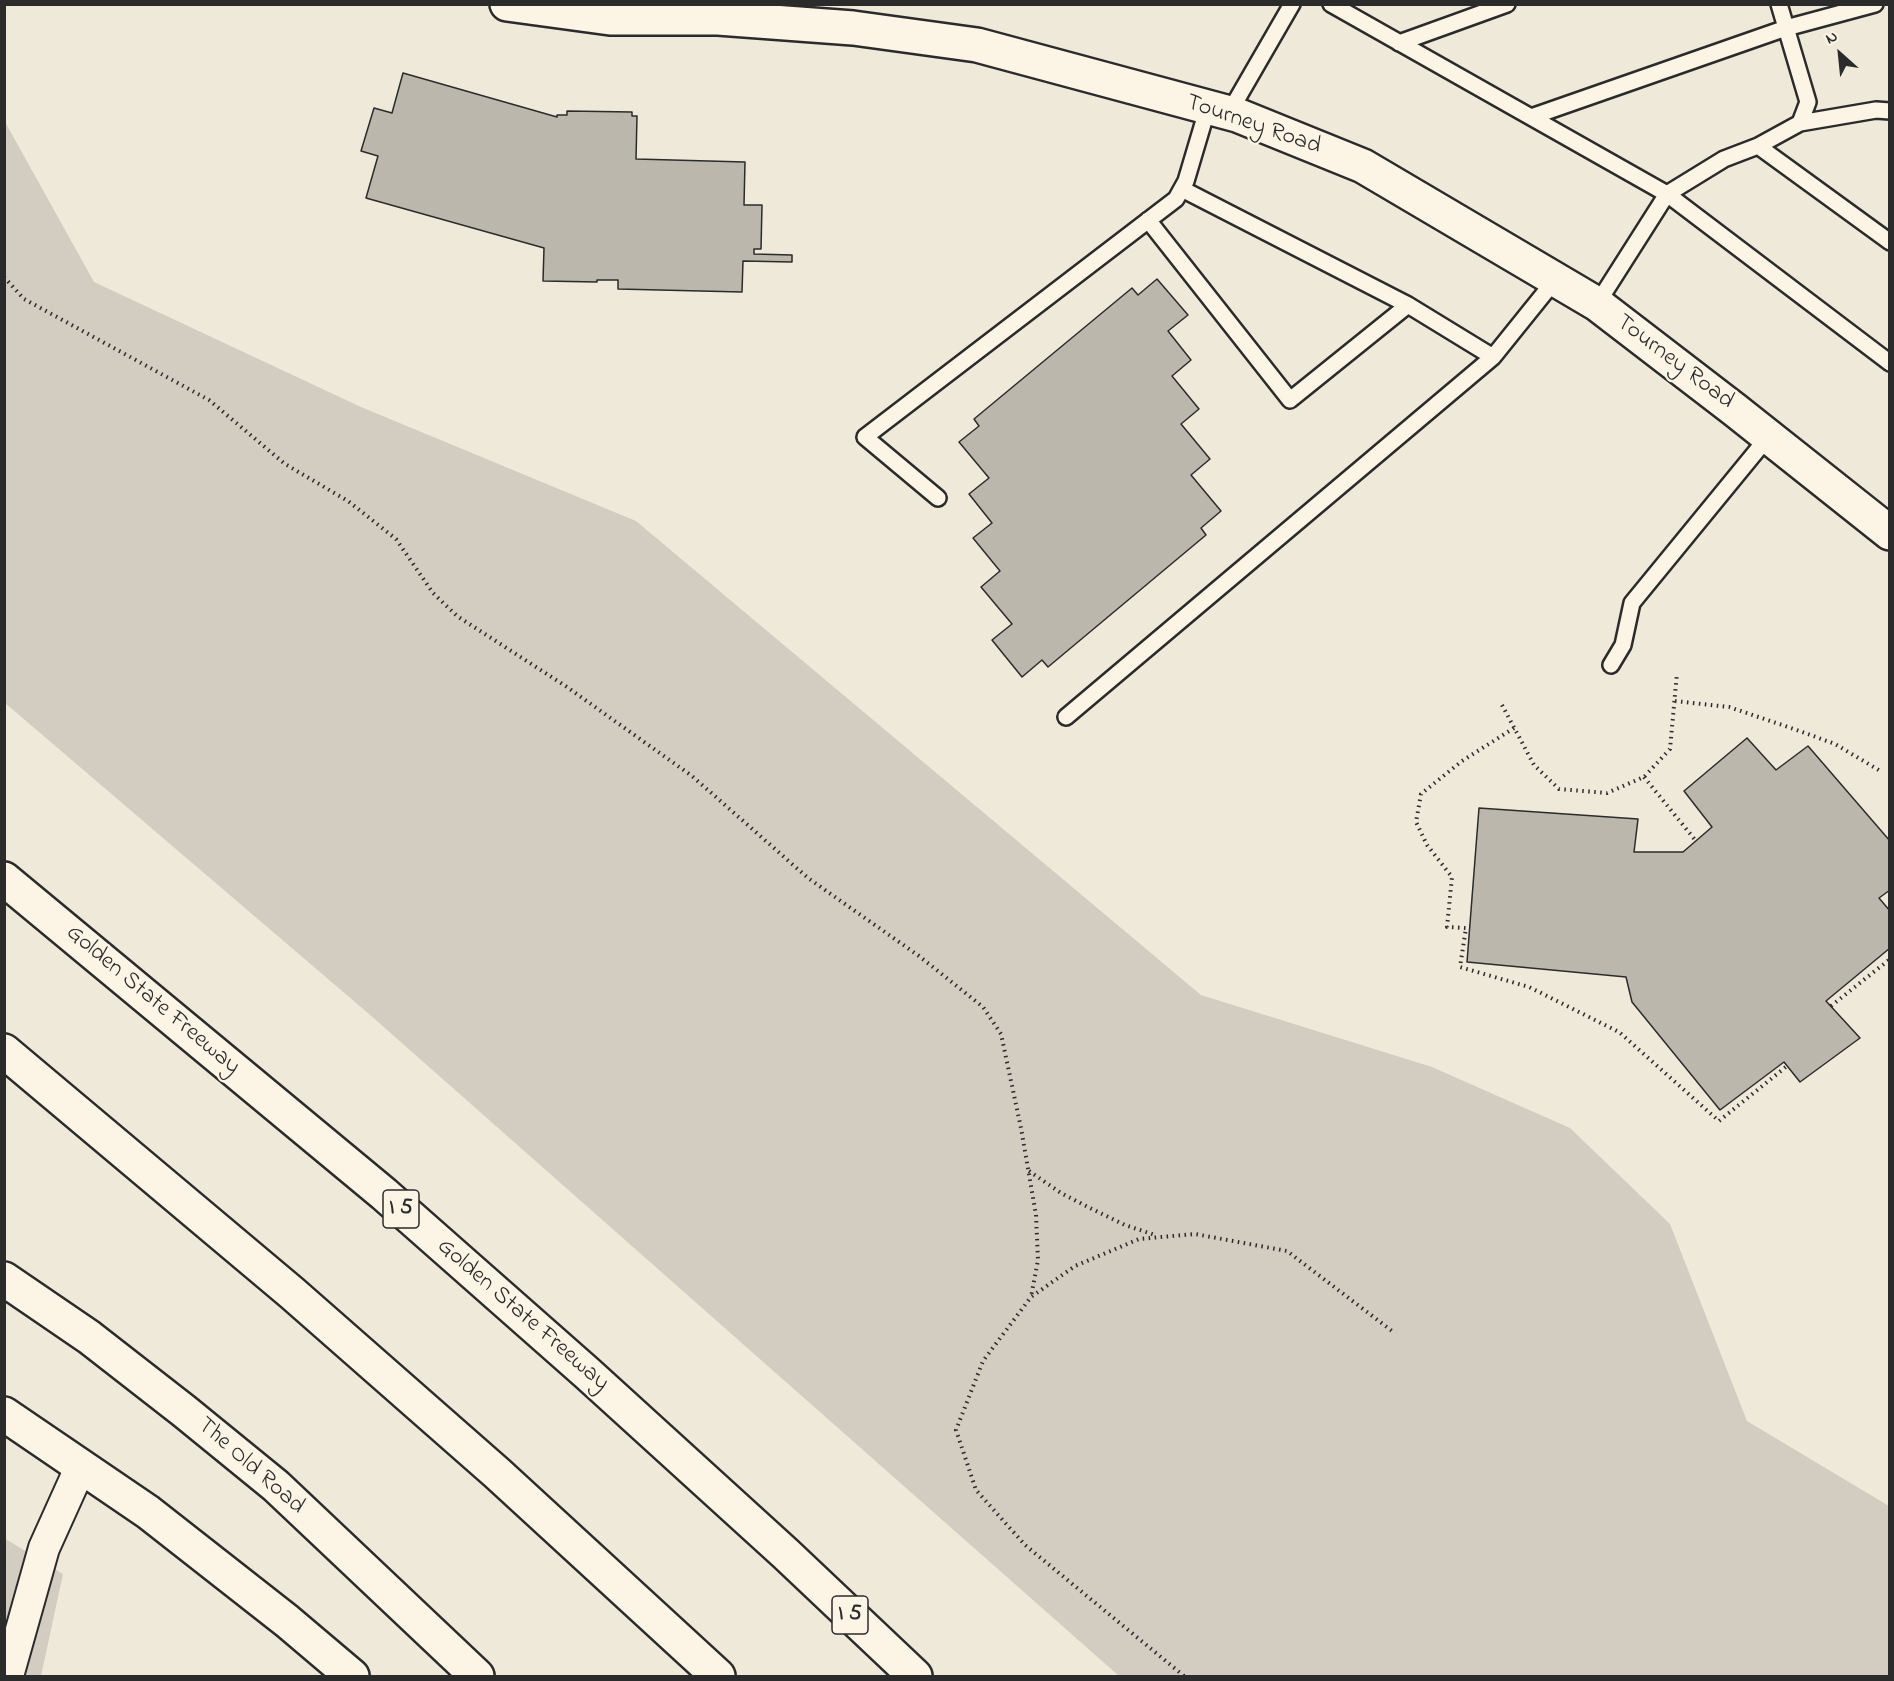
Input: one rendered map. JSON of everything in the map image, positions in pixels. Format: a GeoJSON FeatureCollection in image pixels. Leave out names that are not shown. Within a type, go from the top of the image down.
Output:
{"type":"FeatureCollection","features":[{"type":"Feature","properties":{"kind":"main road","name":"Tourney Road"},"geometry":{"type":"LineString","coordinates":[[507,4],[610,18],[718,18],[853,28],[977,45],[1219,110],[1364,166],[1597,304],[1890,533]]}},
{"type":"Feature","properties":{"kind":"main road","name":"Golden State Freeway"},"geometry":{"type":"LineString","coordinates":[[4,879],[401,1209],[587,1373],[786,1554],[915,1677]]}},
{"type":"Feature","properties":{"kind":"main road"},"geometry":{"type":"LineString","coordinates":[[4,1051],[327,1324],[506,1481],[718,1677]]}},
{"type":"Feature","properties":{"kind":"main road","name":"The Old Road"},"geometry":{"type":"LineString","coordinates":[[4,1279],[89,1337],[276,1486],[477,1677]]}},
{"type":"Feature","properties":{"kind":"main road"},"geometry":{"type":"LineString","coordinates":[[4,1414],[148,1512],[287,1621],[352,1677]]}},
{"type":"Feature","properties":{"kind":"street"},"geometry":{"type":"LineString","coordinates":[[8,1677],[44,1548],[81,1466]]}},
{"type":"Feature","properties":{"kind":"lane"},"geometry":{"type":"LineString","coordinates":[[938,498],[865,437],[1176,199],[1219,110],[1292,4]]}},
{"type":"Feature","properties":{"kind":"lane"},"geometry":{"type":"LineString","coordinates":[[1330,4],[1667,194],[1890,363]]}},
{"type":"Feature","properties":{"kind":"lane"},"geometry":{"type":"LineString","coordinates":[[1399,43],[1507,4]]}},
{"type":"Feature","properties":{"kind":"lane"},"geometry":{"type":"LineString","coordinates":[[1779,4],[1808,102],[1800,123]]}},
{"type":"Feature","properties":{"kind":"lane"},"geometry":{"type":"LineString","coordinates":[[1531,117],[1786,28],[1875,4]]}},
{"type":"Feature","properties":{"kind":"lane"},"geometry":{"type":"LineString","coordinates":[[1597,304],[1667,194],[1724,159],[1758,146],[1800,123],[1876,110],[1890,111]]}},
{"type":"Feature","properties":{"kind":"lane"},"geometry":{"type":"LineString","coordinates":[[1758,146],[1890,242]]}},
{"type":"Feature","properties":{"kind":"lane"},"geometry":{"type":"LineString","coordinates":[[1182,189],[1408,305],[1493,357]]}},
{"type":"Feature","properties":{"kind":"lane"},"geometry":{"type":"LineString","coordinates":[[1148,220],[1290,400],[1408,305]]}},
{"type":"Feature","properties":{"kind":"lane"},"geometry":{"type":"LineString","coordinates":[[1066,717],[1493,357],[1555,280]]}},
{"type":"Feature","properties":{"kind":"lane"},"geometry":{"type":"LineString","coordinates":[[1611,665],[1623,645],[1632,603],[1768,437]]}},
{"type":"Feature","properties":{"kind":"path"},"geometry":{"type":"LineString","coordinates":[[4,277],[24,299],[208,400],[285,464],[348,501],[396,539],[433,593],[458,616],[567,687],[692,776],[808,878],[920,956],[983,1007],[1001,1034],[1029,1171],[1036,1215],[1038,1260],[1030,1297]]}},
{"type":"Feature","properties":{"kind":"path"},"geometry":{"type":"LineString","coordinates":[[1502,705],[1534,765],[1559,789],[1607,793],[1644,777],[1670,749],[1677,673]]}},
{"type":"Feature","properties":{"kind":"path"},"geometry":{"type":"LineString","coordinates":[[1675,701],[1729,707],[1794,729],[1835,744],[1882,772]]}},
{"type":"Feature","properties":{"kind":"path"},"geometry":{"type":"LineString","coordinates":[[1514,728],[1462,760],[1421,794],[1416,822],[1427,845],[1452,877],[1448,927],[1466,928],[1460,967],[1528,987],[1619,1032],[1719,1121],[1787,1066]]}},
{"type":"Feature","properties":{"kind":"path"},"geometry":{"type":"LineString","coordinates":[[1644,777],[1696,841]]}},
{"type":"Feature","properties":{"kind":"path"},"geometry":{"type":"LineString","coordinates":[[1831,1006],[1890,959]]}},
{"type":"Feature","properties":{"kind":"path"},"geometry":{"type":"LineString","coordinates":[[1029,1171],[1061,1193],[1090,1208],[1125,1225],[1158,1237]]}},
{"type":"Feature","properties":{"kind":"path"},"geometry":{"type":"LineString","coordinates":[[1184,1677],[1025,1545],[976,1490],[956,1430],[983,1361],[1030,1297],[1075,1266],[1139,1239],[1195,1233],[1287,1251],[1392,1331]]}},
{"type":"Feature","properties":{"kind":"shaded area"},"geometry":{"type":"Polygon","coordinates":[[[4,120],[94,282],[361,407],[636,521],[1201,995],[1432,1067],[1570,1128],[1670,1224],[1747,1421],[1889,1506],[1889,1676],[1119,1676],[369,1014],[5,703],[4,120]]]}},
{"type":"Feature","properties":{"kind":"shaded area"},"geometry":{"type":"Polygon","coordinates":[[[4,1538],[63,1574],[41,1676],[5,1676],[4,1538]]]}},
{"type":"Feature","properties":{"kind":"building"},"geometry":{"type":"Polygon","coordinates":[[[403,73],[557,117],[557,115],[567,115],[567,111],[632,112],[632,116],[637,116],[636,159],[745,162],[744,205],[762,205],[761,249],[754,249],[754,254],[792,255],[792,262],[743,261],[742,292],[618,289],[618,280],[543,281],[544,248],[366,198],[378,156],[361,151],[374,108],[392,113],[403,73]]]}},
{"type":"Feature","properties":{"kind":"building"},"geometry":{"type":"Polygon","coordinates":[[[1157,279],[1188,315],[1168,331],[1191,360],[1172,376],[1199,409],[1181,424],[1210,459],[1191,475],[1221,511],[1201,528],[1206,535],[1048,667],[1042,660],[1022,677],[992,640],[1012,624],[981,587],[1000,571],[973,538],[992,523],[969,494],[989,478],[959,442],[979,426],[974,419],[1132,288],[1138,295],[1157,279]]]}},
{"type":"Feature","properties":{"kind":"building"},"geometry":{"type":"Polygon","coordinates":[[[1747,738],[1776,770],[1808,746],[1890,841],[1890,890],[1879,898],[1890,911],[1890,948],[1826,1001],[1860,1038],[1800,1082],[1784,1062],[1720,1110],[1632,1002],[1626,977],[1467,962],[1479,808],[1638,819],[1634,852],[1683,852],[1712,827],[1684,791],[1747,738]]]}}]}
